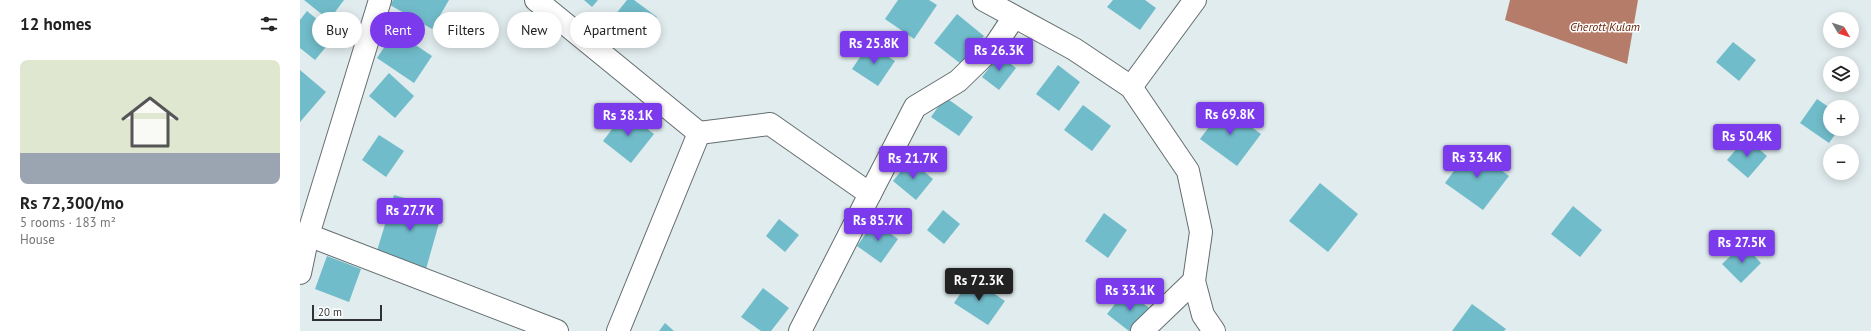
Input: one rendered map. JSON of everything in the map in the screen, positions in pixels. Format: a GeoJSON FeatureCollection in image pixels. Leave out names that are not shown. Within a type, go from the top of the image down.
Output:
{"type":"FeatureCollection","features":[{"type":"Feature","properties":{"kind":"street"},"geometry":{"type":"LineString","coordinates":[[300,273],[308,235],[380,0]]}},
{"type":"Feature","properties":{"kind":"street"},"geometry":{"type":"LineString","coordinates":[[536,0],[699,133],[770,124],[870,194]]}},
{"type":"Feature","properties":{"kind":"street"},"geometry":{"type":"LineString","coordinates":[[984,0],[1074,49],[1131,87],[1188,171],[1201,232],[1194,281],[1203,315],[1214,331]]}},
{"type":"Feature","properties":{"kind":"street"},"geometry":{"type":"LineString","coordinates":[[1131,87],[1196,0]]}},
{"type":"Feature","properties":{"kind":"street"},"geometry":{"type":"LineString","coordinates":[[800,331],[915,107],[958,81],[996,44],[1014,16]]}},
{"type":"Feature","properties":{"kind":"street"},"geometry":{"type":"LineString","coordinates":[[618,331],[699,133]]}},
{"type":"Feature","properties":{"kind":"street"},"geometry":{"type":"LineString","coordinates":[[308,235],[557,331]]}},
{"type":"Feature","properties":{"kind":"street"},"geometry":{"type":"LineString","coordinates":[[1142,331],[1194,281]]}},
{"type":"Feature","properties":{"kind":"water","name":"Cherott Kulam"},"geometry":{"type":"Polygon","coordinates":[[[1510,0],[1638,0],[1627,64],[1505,20],[1510,0]]]}},
{"type":"Feature","properties":{"kind":"building"},"geometry":{"type":"Polygon","coordinates":[[[304,0],[344,0],[335,12],[319,12],[304,0]]]}},
{"type":"Feature","properties":{"kind":"building"},"geometry":{"type":"Polygon","coordinates":[[[393,0],[449,0],[442,12],[433,12],[432,29],[425,25],[425,12],[402,12],[390,5],[393,0]]]}},
{"type":"Feature","properties":{"kind":"building"},"geometry":{"type":"Polygon","coordinates":[[[584,0],[598,0],[592,7],[584,0]]]}},
{"type":"Feature","properties":{"kind":"building"},"geometry":{"type":"Polygon","coordinates":[[[627,0],[634,0],[650,12],[617,12],[627,0]]]}},
{"type":"Feature","properties":{"kind":"building"},"geometry":{"type":"Polygon","coordinates":[[[898,0],[929,0],[937,5],[914,39],[885,19],[898,0]]]}},
{"type":"Feature","properties":{"kind":"building"},"geometry":{"type":"Polygon","coordinates":[[[1113,0],[1145,0],[1156,8],[1140,30],[1107,7],[1113,0]]]}},
{"type":"Feature","properties":{"kind":"building"},"geometry":{"type":"Polygon","coordinates":[[[307,11],[312,15],[312,48],[325,48],[315,60],[300,48],[300,20],[307,11]]]}},
{"type":"Feature","properties":{"kind":"building"},"geometry":{"type":"Polygon","coordinates":[[[957,14],[984,36],[961,64],[934,43],[957,14]]]}},
{"type":"Feature","properties":{"kind":"building"},"geometry":{"type":"Polygon","coordinates":[[[1733,42],[1756,60],[1739,81],[1716,62],[1733,42]]]}},
{"type":"Feature","properties":{"kind":"building"},"geometry":{"type":"Polygon","coordinates":[[[869,44],[895,61],[878,86],[852,69],[869,44]]]}},
{"type":"Feature","properties":{"kind":"building"},"geometry":{"type":"Polygon","coordinates":[[[384,48],[420,48],[432,56],[414,83],[377,58],[384,48]]]}},
{"type":"Feature","properties":{"kind":"building"},"geometry":{"type":"Polygon","coordinates":[[[999,55],[1016,68],[999,90],[982,77],[999,55]]]}},
{"type":"Feature","properties":{"kind":"building"},"geometry":{"type":"Polygon","coordinates":[[[1058,65],[1080,82],[1059,111],[1036,94],[1058,65]]]}},
{"type":"Feature","properties":{"kind":"building"},"geometry":{"type":"Polygon","coordinates":[[[300,70],[326,92],[300,122],[300,70]]]}},
{"type":"Feature","properties":{"kind":"building"},"geometry":{"type":"Polygon","coordinates":[[[389,73],[414,96],[395,118],[369,96],[389,73]]]}},
{"type":"Feature","properties":{"kind":"building"},"geometry":{"type":"Polygon","coordinates":[[[945,97],[973,117],[959,136],[931,117],[945,97]]]}},
{"type":"Feature","properties":{"kind":"building"},"geometry":{"type":"Polygon","coordinates":[[[1817,99],[1823,103],[1823,136],[1834,136],[1829,143],[1800,123],[1817,99]]]}},
{"type":"Feature","properties":{"kind":"building"},"geometry":{"type":"Polygon","coordinates":[[[1083,105],[1111,126],[1092,151],[1064,130],[1083,105]]]}},
{"type":"Feature","properties":{"kind":"building"},"geometry":{"type":"Polygon","coordinates":[[[1224,107],[1261,134],[1237,166],[1200,139],[1224,107]]]}},
{"type":"Feature","properties":{"kind":"building"},"geometry":{"type":"Polygon","coordinates":[[[625,112],[654,134],[631,163],[603,141],[625,112]]]}},
{"type":"Feature","properties":{"kind":"building"},"geometry":{"type":"Polygon","coordinates":[[[379,135],[404,151],[386,177],[362,160],[379,135]]]}},
{"type":"Feature","properties":{"kind":"building"},"geometry":{"type":"Polygon","coordinates":[[[1746,138],[1767,156],[1748,178],[1727,160],[1746,138]]]}},
{"type":"Feature","properties":{"kind":"building"},"geometry":{"type":"Polygon","coordinates":[[[1471,148],[1509,176],[1483,210],[1445,183],[1471,148]]]}},
{"type":"Feature","properties":{"kind":"building"},"geometry":{"type":"Polygon","coordinates":[[[910,160],[933,179],[916,200],[893,181],[910,160]]]}},
{"type":"Feature","properties":{"kind":"building"},"geometry":{"type":"Polygon","coordinates":[[[1320,183],[1358,214],[1328,252],[1289,221],[1320,183]]]}},
{"type":"Feature","properties":{"kind":"building"},"geometry":{"type":"Polygon","coordinates":[[[394,195],[443,209],[426,269],[376,254],[394,195]]]}},
{"type":"Feature","properties":{"kind":"building"},"geometry":{"type":"Polygon","coordinates":[[[1573,206],[1602,230],[1580,257],[1551,234],[1573,206]]]}},
{"type":"Feature","properties":{"kind":"building"},"geometry":{"type":"Polygon","coordinates":[[[943,210],[960,224],[944,244],[927,230],[943,210]]]}},
{"type":"Feature","properties":{"kind":"building"},"geometry":{"type":"Polygon","coordinates":[[[1104,213],[1127,230],[1108,258],[1085,241],[1104,213]]]}},
{"type":"Feature","properties":{"kind":"building"},"geometry":{"type":"Polygon","coordinates":[[[779,219],[799,235],[785,252],[766,236],[779,219]]]}},
{"type":"Feature","properties":{"kind":"building"},"geometry":{"type":"Polygon","coordinates":[[[874,222],[898,239],[881,263],[857,246],[874,222]]]}},
{"type":"Feature","properties":{"kind":"building"},"geometry":{"type":"Polygon","coordinates":[[[1743,244],[1761,263],[1741,283],[1722,264],[1743,244]]]}},
{"type":"Feature","properties":{"kind":"building"},"geometry":{"type":"Polygon","coordinates":[[[327,256],[361,269],[349,302],[315,289],[327,256]]]}},
{"type":"Feature","properties":{"kind":"building"},"geometry":{"type":"Polygon","coordinates":[[[971,278],[1005,301],[988,325],[954,303],[971,278]]]}},
{"type":"Feature","properties":{"kind":"building"},"geometry":{"type":"Polygon","coordinates":[[[763,288],[789,308],[771,331],[761,331],[741,317],[763,288]]]}},
{"type":"Feature","properties":{"kind":"building"},"geometry":{"type":"Polygon","coordinates":[[[1126,290],[1153,311],[1137,331],[1129,331],[1107,314],[1126,290]]]}},
{"type":"Feature","properties":{"kind":"building"},"geometry":{"type":"Polygon","coordinates":[[[1472,304],[1506,329],[1504,331],[1452,331],[1472,304]]]}},
{"type":"Feature","properties":{"kind":"building"},"geometry":{"type":"Polygon","coordinates":[[[665,323],[674,331],[659,331],[665,323]]]}}]}
